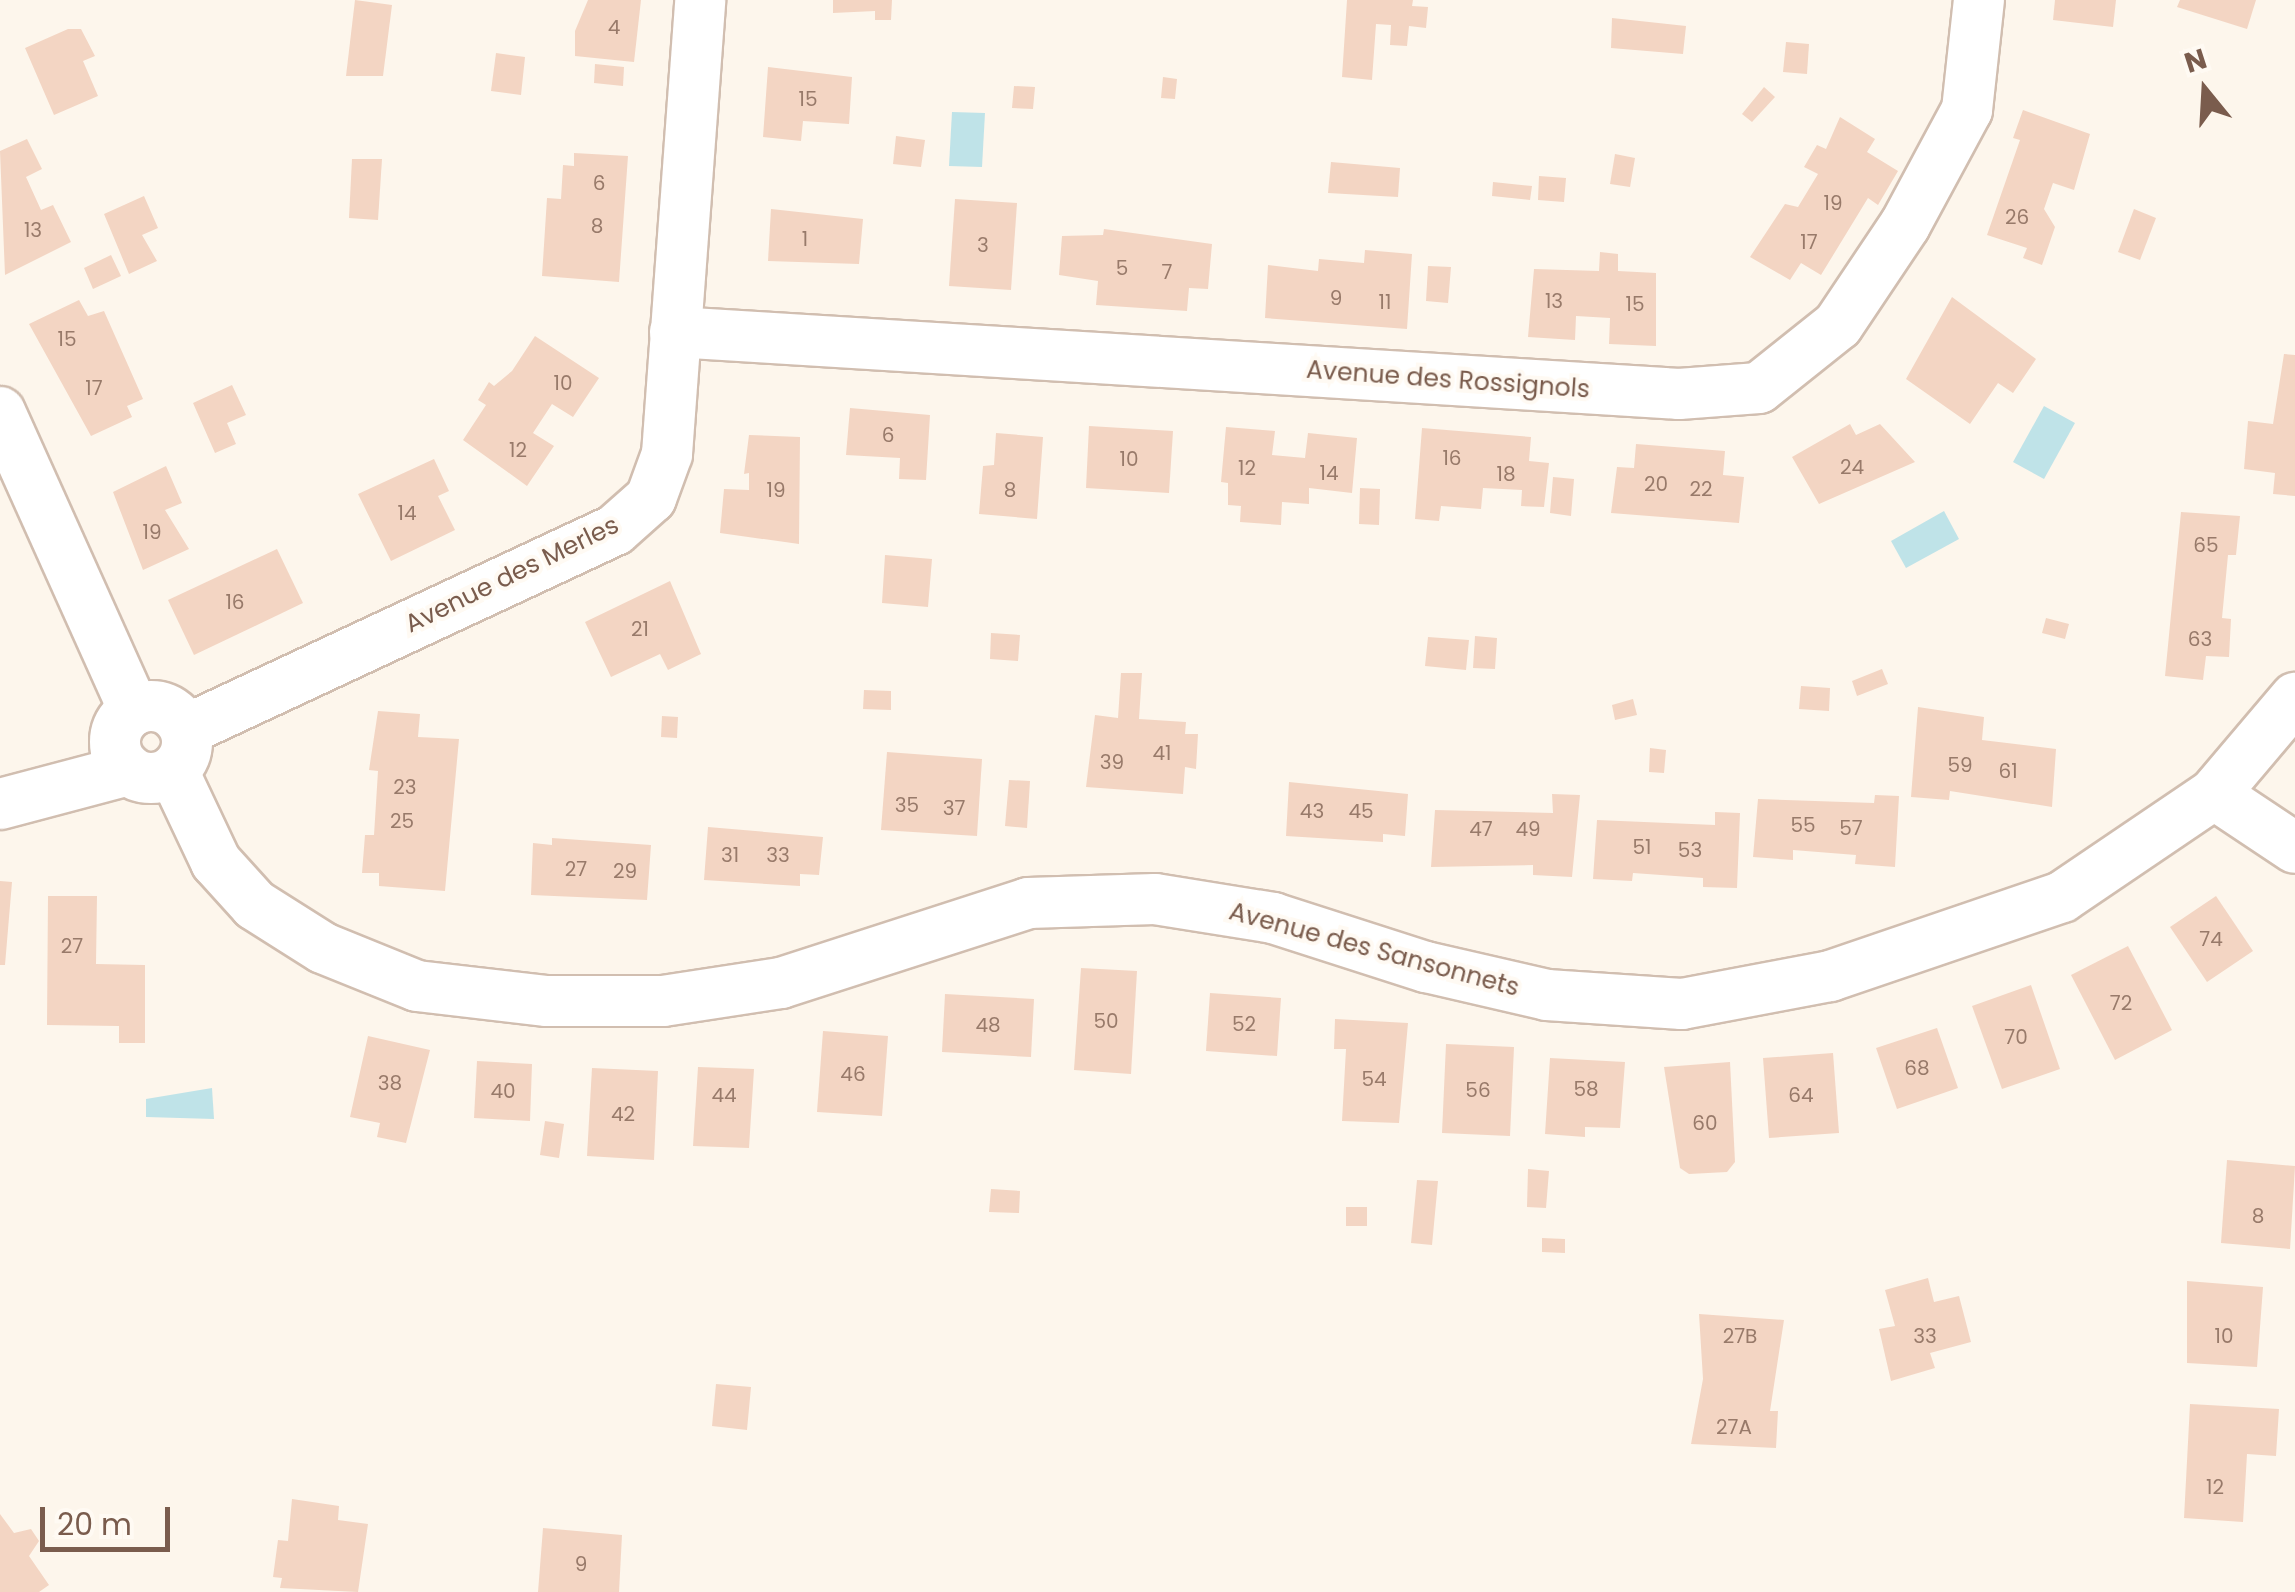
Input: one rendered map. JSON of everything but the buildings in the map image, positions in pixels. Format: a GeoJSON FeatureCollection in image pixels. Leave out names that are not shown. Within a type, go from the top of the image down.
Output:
{"type":"FeatureCollection","features":[{"type":"Feature","properties":{"kind":"street","name":"Avenue des Merles"},"geometry":{"type":"LineString","coordinates":[[0,804],[162,757],[615,530],[652,498],[667,454],[700,0]]}},
{"type":"Feature","properties":{"kind":"street","name":"Avenue des Rossignols"},"geometry":{"type":"LineString","coordinates":[[676,332],[1679,394],[1760,388],[1838,326],[1905,226],[1967,110],[1980,0]]}},
{"type":"Feature","properties":{"kind":"street"},"geometry":{"type":"LineString","coordinates":[[0,412],[134,710],[170,711],[162,757]]}},
{"type":"Feature","properties":{"kind":"street","name":"Avenue des Sansonnets"},"geometry":{"type":"LineString","coordinates":[[162,757],[216,862],[255,904],[322,948],[417,986],[547,1001],[662,1001],[781,983],[1028,902],[1155,898],[1274,918],[1426,967],[1547,995],[1682,1004],[1830,976],[2062,897],[2214,794],[2295,698]]}},
{"type":"Feature","properties":{"kind":"street"},"geometry":{"type":"LineString","coordinates":[[2214,794],[2295,848]]}},
{"type":"Feature","properties":{"kind":"water"},"geometry":{"type":"Polygon","coordinates":[[[952,112],[985,113],[982,167],[949,166],[952,112]]]}},
{"type":"Feature","properties":{"kind":"water"},"geometry":{"type":"Polygon","coordinates":[[[2044,406],[2075,423],[2044,479],[2013,462],[2044,406]]]}},
{"type":"Feature","properties":{"kind":"water"},"geometry":{"type":"Polygon","coordinates":[[[1944,511],[1959,539],[1906,568],[1891,541],[1944,511]]]}},
{"type":"Feature","properties":{"kind":"water"},"geometry":{"type":"Polygon","coordinates":[[[212,1088],[214,1119],[146,1117],[146,1099],[212,1088]]]}}]}
